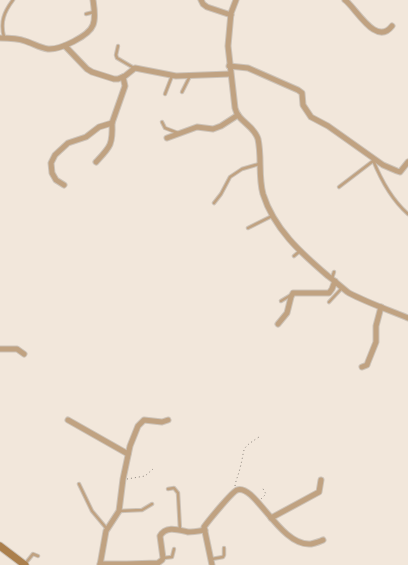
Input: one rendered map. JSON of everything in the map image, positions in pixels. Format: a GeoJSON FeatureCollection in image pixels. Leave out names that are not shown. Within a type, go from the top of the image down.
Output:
{"type":"FeatureCollection","features":[{"type":"Feature","properties":{"kind":"street"},"geometry":{"type":"LineString","coordinates":[[2,38],[25,41],[46,49],[65,46],[91,29],[94,22],[93,0]]}},
{"type":"Feature","properties":{"kind":"street"},"geometry":{"type":"LineString","coordinates":[[201,0],[207,7],[231,14]]}},
{"type":"Feature","properties":{"kind":"street"},"geometry":{"type":"LineString","coordinates":[[236,0],[231,14],[228,46],[229,66],[235,108],[238,115],[252,128],[256,134],[259,146],[261,186],[272,216],[287,238],[349,293],[408,318]]}},
{"type":"Feature","properties":{"kind":"street"},"geometry":{"type":"LineString","coordinates":[[345,0],[354,8],[362,19],[376,31],[386,31],[392,26]]}},
{"type":"Feature","properties":{"kind":"street"},"geometry":{"type":"LineString","coordinates":[[65,46],[90,71],[114,79],[123,77],[135,68],[172,76],[230,74]]}},
{"type":"Feature","properties":{"kind":"street"},"geometry":{"type":"LineString","coordinates":[[229,66],[248,68],[298,90],[302,93],[303,105],[306,113],[328,126],[383,165],[397,172],[401,171],[408,162]]}},
{"type":"Feature","properties":{"kind":"street"},"geometry":{"type":"LineString","coordinates":[[96,162],[108,150],[111,144],[112,123],[125,86],[123,77]]}},
{"type":"Feature","properties":{"kind":"street"},"geometry":{"type":"LineString","coordinates":[[167,138],[197,127],[210,129],[217,128],[238,115]]}},
{"type":"Feature","properties":{"kind":"street"},"geometry":{"type":"LineString","coordinates":[[64,185],[56,180],[52,173],[51,163],[55,155],[68,143],[86,137],[99,128],[112,123]]}},
{"type":"Feature","properties":{"kind":"street"},"geometry":{"type":"LineString","coordinates":[[278,324],[287,313],[292,294],[329,293],[332,289],[333,280]]}},
{"type":"Feature","properties":{"kind":"street"},"geometry":{"type":"LineString","coordinates":[[362,367],[367,365],[376,342],[376,326],[381,307]]}},
{"type":"Feature","properties":{"kind":"street"},"geometry":{"type":"LineString","coordinates":[[0,349],[17,349],[24,354]]}},
{"type":"Feature","properties":{"kind":"street"},"geometry":{"type":"LineString","coordinates":[[68,420],[128,454]]}},
{"type":"Feature","properties":{"kind":"street"},"geometry":{"type":"LineString","coordinates":[[168,420],[162,422],[144,420],[137,429],[128,454],[119,511],[107,529],[100,564],[160,562],[163,558],[160,538],[161,534],[170,529],[189,532],[205,530]]}},
{"type":"Feature","properties":{"kind":"street"},"geometry":{"type":"LineString","coordinates":[[271,518],[319,492],[321,480]]}},
{"type":"Feature","properties":{"kind":"street"},"geometry":{"type":"LineString","coordinates":[[212,565],[204,527],[235,490],[244,489],[250,493],[287,534],[303,543],[311,544],[322,540]]}},
{"type":"Feature","properties":{"kind":"street"},"geometry":{"type":"LineString","coordinates":[[1,548],[25,565]]}},
{"type":"Feature","properties":{"kind":"lane"},"geometry":{"type":"LineString","coordinates":[[2,38],[1,20],[14,0]]}},
{"type":"Feature","properties":{"kind":"lane"},"geometry":{"type":"LineString","coordinates":[[86,14],[94,12]]}},
{"type":"Feature","properties":{"kind":"lane"},"geometry":{"type":"LineString","coordinates":[[118,46],[116,55],[117,58],[135,68]]}},
{"type":"Feature","properties":{"kind":"lane"},"geometry":{"type":"LineString","coordinates":[[165,94],[172,76]]}},
{"type":"Feature","properties":{"kind":"lane"},"geometry":{"type":"LineString","coordinates":[[182,92],[190,76]]}},
{"type":"Feature","properties":{"kind":"lane"},"geometry":{"type":"LineString","coordinates":[[162,122],[165,128],[178,133]]}},
{"type":"Feature","properties":{"kind":"lane"},"geometry":{"type":"LineString","coordinates":[[339,187],[374,160],[388,191],[408,214]]}},
{"type":"Feature","properties":{"kind":"lane"},"geometry":{"type":"LineString","coordinates":[[214,203],[221,194],[230,177],[242,169],[260,164]]}},
{"type":"Feature","properties":{"kind":"lane"},"geometry":{"type":"LineString","coordinates":[[248,228],[272,216]]}},
{"type":"Feature","properties":{"kind":"lane"},"geometry":{"type":"LineString","coordinates":[[294,256],[300,251]]}},
{"type":"Feature","properties":{"kind":"lane"},"geometry":{"type":"LineString","coordinates":[[333,280],[334,272]]}},
{"type":"Feature","properties":{"kind":"lane"},"geometry":{"type":"LineString","coordinates":[[328,302],[343,288]]}},
{"type":"Feature","properties":{"kind":"lane"},"geometry":{"type":"LineString","coordinates":[[281,301],[292,294]]}},
{"type":"Feature","properties":{"kind":"lane"},"geometry":{"type":"LineString","coordinates":[[78,484],[92,511],[107,529]]}},
{"type":"Feature","properties":{"kind":"lane"},"geometry":{"type":"LineString","coordinates":[[168,489],[174,488],[178,493],[180,530]]}},
{"type":"Feature","properties":{"kind":"lane"},"geometry":{"type":"LineString","coordinates":[[119,511],[142,510],[152,504]]}},
{"type":"Feature","properties":{"kind":"lane"},"geometry":{"type":"LineString","coordinates":[[211,559],[223,557],[225,552],[224,548]]}},
{"type":"Feature","properties":{"kind":"lane"},"geometry":{"type":"LineString","coordinates":[[163,558],[172,557],[174,549]]}},
{"type":"Feature","properties":{"kind":"lane"},"geometry":{"type":"LineString","coordinates":[[25,565],[33,554],[38,556]]}},
{"type":"Feature","properties":{"kind":"path"},"geometry":{"type":"LineString","coordinates":[[235,490],[243,451],[247,445],[259,438]]}},
{"type":"Feature","properties":{"kind":"path"},"geometry":{"type":"LineString","coordinates":[[123,479],[145,476],[153,469]]}},
{"type":"Feature","properties":{"kind":"path"},"geometry":{"type":"LineString","coordinates":[[258,502],[266,494],[262,486]]}}]}
